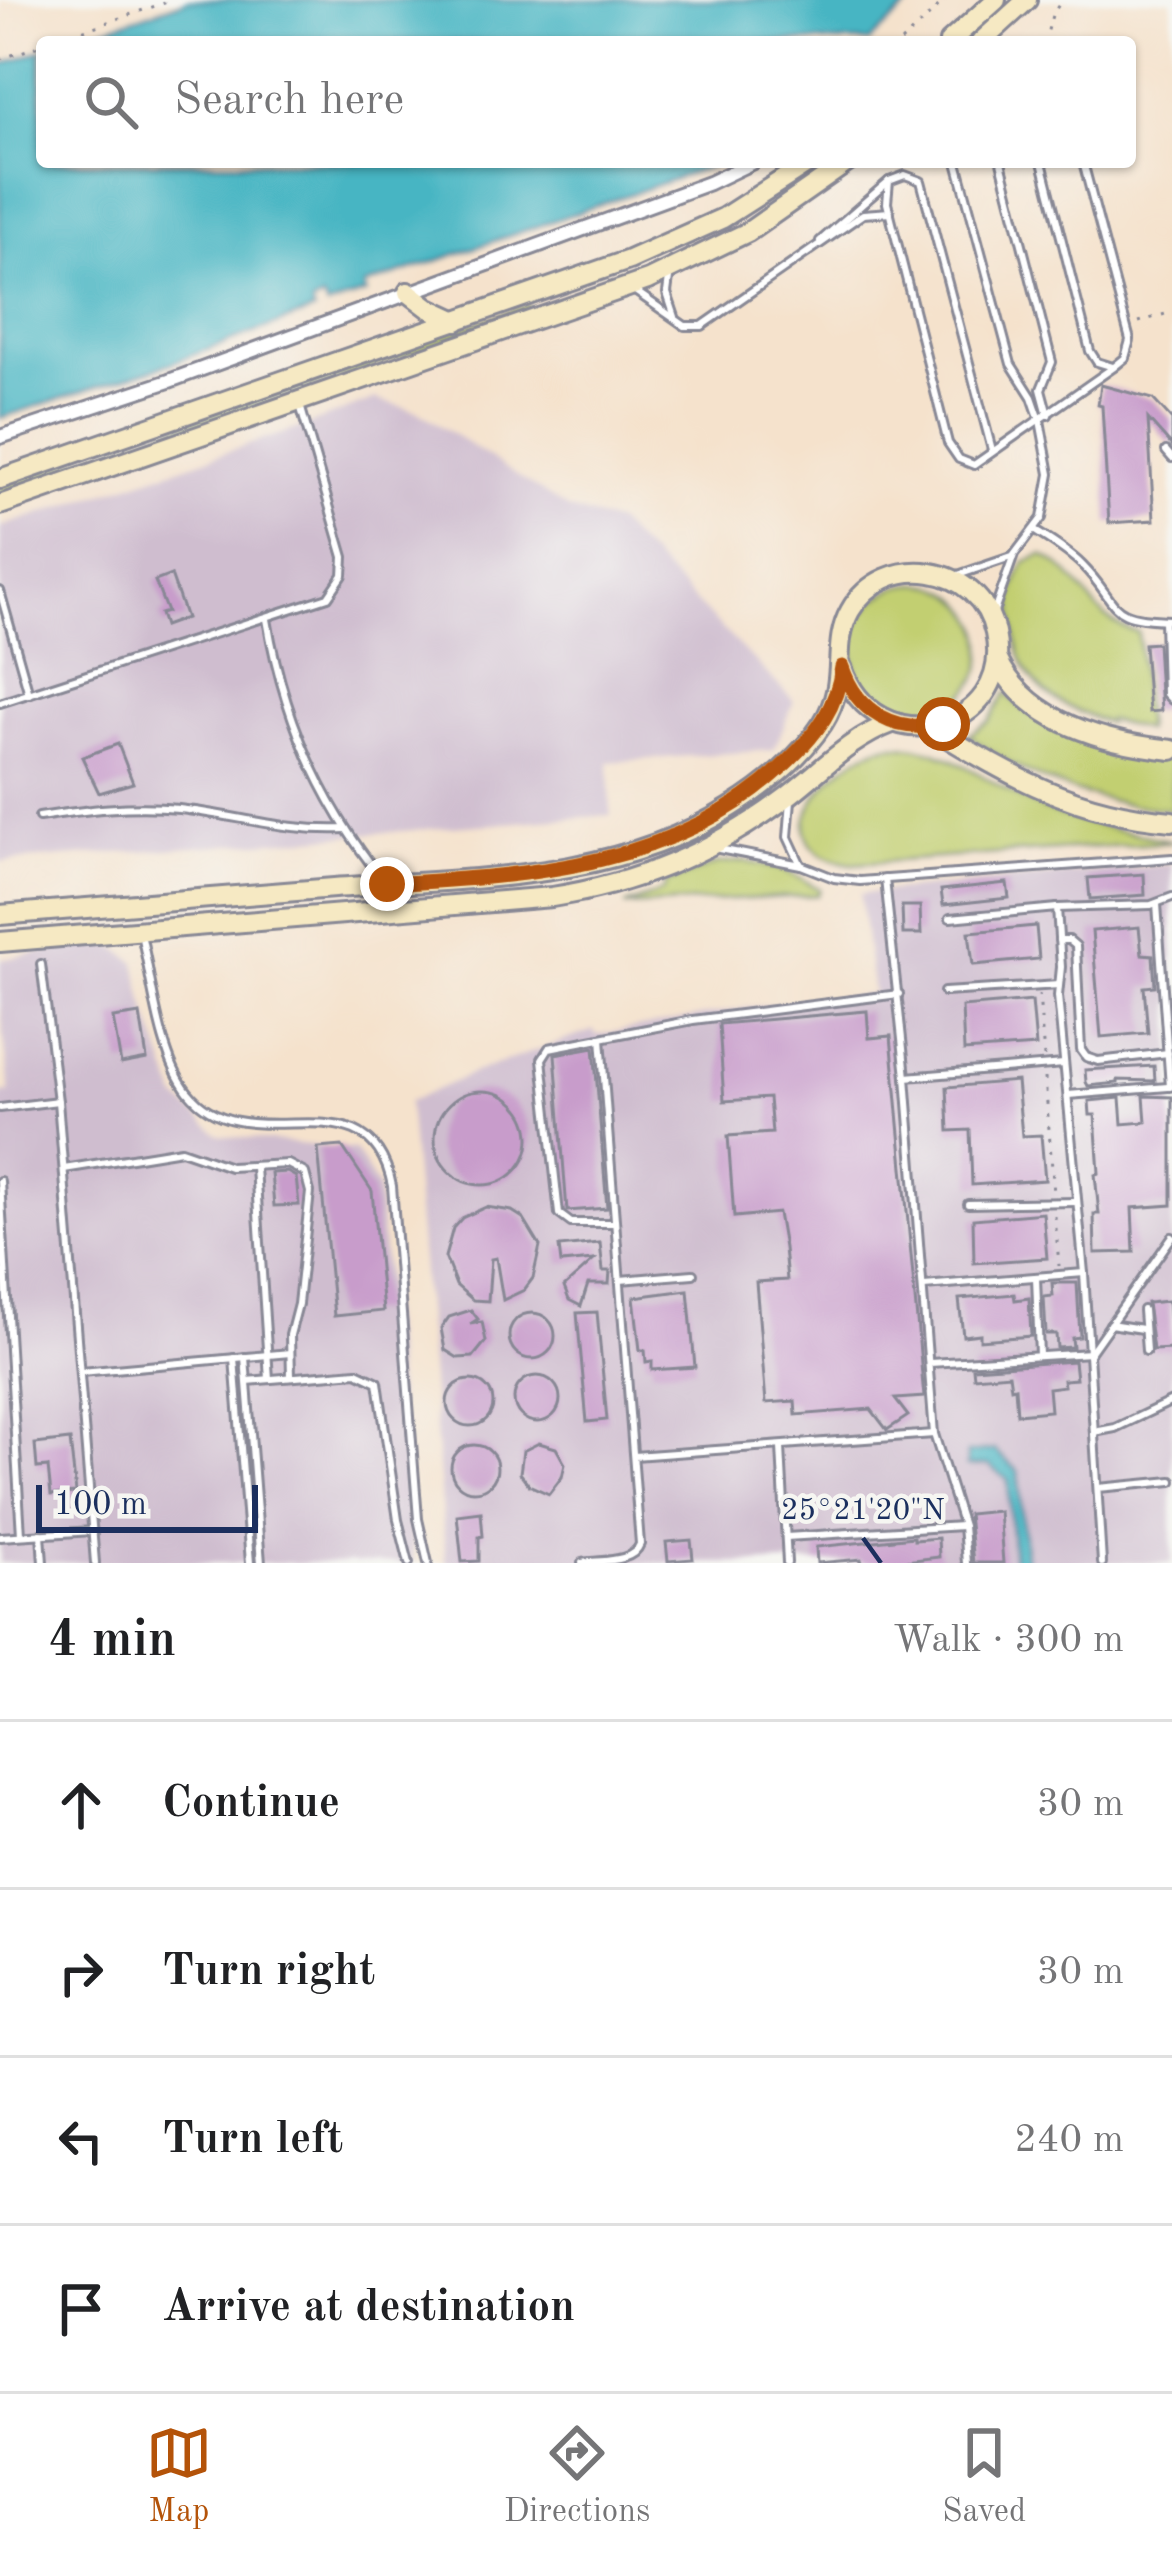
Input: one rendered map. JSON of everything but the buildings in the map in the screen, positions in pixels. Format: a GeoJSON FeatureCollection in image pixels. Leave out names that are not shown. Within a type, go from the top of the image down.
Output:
{"type":"FeatureCollection","features":[{"type":"Feature","properties":{"kind":"main road"},"geometry":{"type":"LineString","coordinates":[[956,36],[996,0]]}},
{"type":"Feature","properties":{"kind":"main road"},"geometry":{"type":"LineString","coordinates":[[988,36],[1027,0]]}},
{"type":"Feature","properties":{"kind":"main road"},"geometry":{"type":"LineString","coordinates":[[0,478],[629,260],[723,218],[801,168]]}},
{"type":"Feature","properties":{"kind":"main road"},"geometry":{"type":"LineString","coordinates":[[0,505],[670,271],[771,218],[840,168]]}},
{"type":"Feature","properties":{"kind":"main road"},"geometry":{"type":"LineString","coordinates":[[550,315],[549,307],[556,298],[598,282],[629,260]]}},
{"type":"Feature","properties":{"kind":"main road"},"geometry":{"type":"LineString","coordinates":[[408,292],[457,321]]}},
{"type":"Feature","properties":{"kind":"main road"},"geometry":{"type":"LineString","coordinates":[[582,892],[574,888],[576,878],[650,859],[677,845],[766,782],[817,731],[832,708],[842,667],[842,630],[852,607],[889,576],[913,571],[950,577],[975,595],[992,622],[997,658],[1018,692],[1050,715],[1112,740],[1172,750]]}},
{"type":"Feature","properties":{"kind":"main road"},"geometry":{"type":"LineString","coordinates":[[842,667],[860,701],[892,723],[930,727],[955,719],[975,704],[990,682],[997,658]]}},
{"type":"Feature","properties":{"kind":"main road"},"geometry":{"type":"LineString","coordinates":[[0,942],[582,892],[634,879],[710,848],[794,792],[847,745],[892,723]]}},
{"type":"Feature","properties":{"kind":"main road"},"geometry":{"type":"LineString","coordinates":[[930,727],[1054,796],[1104,812],[1172,821]]}},
{"type":"Feature","properties":{"kind":"main road"},"geometry":{"type":"LineString","coordinates":[[0,915],[588,864],[652,847],[711,819]]}},
{"type":"Feature","properties":{"kind":"street"},"geometry":{"type":"LineString","coordinates":[[0,437],[169,381],[741,168]]}},
{"type":"Feature","properties":{"kind":"lane"},"geometry":{"type":"LineString","coordinates":[[959,168],[1011,364],[1044,417]]}},
{"type":"Feature","properties":{"kind":"lane"},"geometry":{"type":"LineString","coordinates":[[992,622],[1014,555],[1035,531],[1049,489],[1042,385],[1052,362],[1003,168]]}},
{"type":"Feature","properties":{"kind":"lane"},"geometry":{"type":"LineString","coordinates":[[1044,168],[1090,351],[1097,362],[1114,367]]}},
{"type":"Feature","properties":{"kind":"lane"},"geometry":{"type":"LineString","coordinates":[[890,181],[886,196],[951,449],[970,465],[978,464],[1114,367],[1127,352],[1126,326],[1085,168]]}},
{"type":"Feature","properties":{"kind":"lane"},"geometry":{"type":"LineString","coordinates":[[820,241],[890,181],[911,176],[924,186],[992,450]]}},
{"type":"Feature","properties":{"kind":"lane"},"geometry":{"type":"LineString","coordinates":[[626,288],[691,327],[706,324],[863,214],[890,212]]}},
{"type":"Feature","properties":{"kind":"lane"},"geometry":{"type":"LineString","coordinates":[[670,271],[667,293],[676,320]]}},
{"type":"Feature","properties":{"kind":"lane"},"geometry":{"type":"LineString","coordinates":[[1025,387],[1042,385]]}},
{"type":"Feature","properties":{"kind":"lane"},"geometry":{"type":"LineString","coordinates":[[0,703],[328,597],[340,583],[344,566],[299,402]]}},
{"type":"Feature","properties":{"kind":"lane"},"geometry":{"type":"LineString","coordinates":[[1035,531],[1084,567],[1113,606],[1138,620],[1168,620],[1166,694],[1172,700]]}},
{"type":"Feature","properties":{"kind":"lane"},"geometry":{"type":"LineString","coordinates":[[950,577],[1014,555]]}},
{"type":"Feature","properties":{"kind":"lane"},"geometry":{"type":"LineString","coordinates":[[0,591],[29,694]]}},
{"type":"Feature","properties":{"kind":"lane"},"geometry":{"type":"LineString","coordinates":[[267,619],[279,679],[298,737],[346,830],[387,884]]}},
{"type":"Feature","properties":{"kind":"lane"},"geometry":{"type":"LineString","coordinates":[[794,792],[788,806],[788,837],[801,865]]}},
{"type":"Feature","properties":{"kind":"lane"},"geometry":{"type":"LineString","coordinates":[[39,817],[164,808],[272,827],[346,830]]}},
{"type":"Feature","properties":{"kind":"lane"},"geometry":{"type":"LineString","coordinates":[[710,848],[801,865],[847,880],[1172,858]]}},
{"type":"Feature","properties":{"kind":"lane"},"geometry":{"type":"LineString","coordinates":[[885,879],[899,994],[934,1434],[963,1526],[966,1563]]}},
{"type":"Feature","properties":{"kind":"lane"},"geometry":{"type":"LineString","coordinates":[[950,918],[1156,904],[1172,897]]}},
{"type":"Feature","properties":{"kind":"lane"},"geometry":{"type":"LineString","coordinates":[[1068,1095],[1171,1087],[1156,904]]}},
{"type":"Feature","properties":{"kind":"lane"},"geometry":{"type":"LineString","coordinates":[[1057,908],[1102,1563]]}},
{"type":"Feature","properties":{"kind":"lane"},"geometry":{"type":"LineString","coordinates":[[140,931],[169,1056],[195,1100],[239,1124],[327,1122],[349,1127],[375,1146],[387,1165],[418,1519],[428,1563]]}},
{"type":"Feature","properties":{"kind":"lane"},"geometry":{"type":"LineString","coordinates":[[1059,940],[1076,946],[1081,1050],[1086,1058],[1098,1061],[1168,1053]]}},
{"type":"Feature","properties":{"kind":"lane"},"geometry":{"type":"LineString","coordinates":[[41,964],[58,1101],[95,1563]]}},
{"type":"Feature","properties":{"kind":"lane"},"geometry":{"type":"LineString","coordinates":[[944,992],[1059,985]]}},
{"type":"Feature","properties":{"kind":"lane"},"geometry":{"type":"LineString","coordinates":[[615,1223],[571,1223],[559,1214],[542,1064],[545,1051],[694,1020],[899,994]]}},
{"type":"Feature","properties":{"kind":"lane"},"geometry":{"type":"LineString","coordinates":[[582,1563],[629,1560],[640,1549],[601,1038]]}},
{"type":"Feature","properties":{"kind":"lane"},"geometry":{"type":"LineString","coordinates":[[906,1077],[1065,1064]]}},
{"type":"Feature","properties":{"kind":"lane"},"geometry":{"type":"LineString","coordinates":[[0,1108],[58,1101]]}},
{"type":"Feature","properties":{"kind":"lane"},"geometry":{"type":"LineString","coordinates":[[64,1169],[181,1150],[230,1167],[288,1164],[305,1173],[310,1181],[290,1353],[292,1377]]}},
{"type":"Feature","properties":{"kind":"lane"},"geometry":{"type":"LineString","coordinates":[[255,1167],[269,1378]]}},
{"type":"Feature","properties":{"kind":"lane"},"geometry":{"type":"LineString","coordinates":[[0,1181],[21,1535]]}},
{"type":"Feature","properties":{"kind":"lane"},"geometry":{"type":"LineString","coordinates":[[968,1204],[1077,1202]]}},
{"type":"Feature","properties":{"kind":"lane"},"geometry":{"type":"LineString","coordinates":[[1090,1353],[1172,1237]]}},
{"type":"Feature","properties":{"kind":"lane"},"geometry":{"type":"LineString","coordinates":[[924,1286],[1084,1273]]}},
{"type":"Feature","properties":{"kind":"lane"},"geometry":{"type":"LineString","coordinates":[[620,1280],[693,1274]]}},
{"type":"Feature","properties":{"kind":"lane"},"geometry":{"type":"LineString","coordinates":[[1036,1276],[1039,1356]]}},
{"type":"Feature","properties":{"kind":"lane"},"geometry":{"type":"LineString","coordinates":[[1143,1310],[1146,1352]]}},
{"type":"Feature","properties":{"kind":"lane"},"geometry":{"type":"LineString","coordinates":[[1110,1324],[1144,1329]]}},
{"type":"Feature","properties":{"kind":"lane"},"geometry":{"type":"LineString","coordinates":[[81,1372],[290,1353]]}},
{"type":"Feature","properties":{"kind":"lane"},"geometry":{"type":"LineString","coordinates":[[929,1363],[1090,1353]]}},
{"type":"Feature","properties":{"kind":"lane"},"geometry":{"type":"LineString","coordinates":[[245,1357],[261,1563]]}},
{"type":"Feature","properties":{"kind":"lane"},"geometry":{"type":"LineString","coordinates":[[234,1358],[250,1563]]}},
{"type":"Feature","properties":{"kind":"lane"},"geometry":{"type":"LineString","coordinates":[[247,1381],[357,1372],[378,1382],[398,1520],[410,1563]]}},
{"type":"Feature","properties":{"kind":"lane"},"geometry":{"type":"LineString","coordinates":[[0,1376],[13,1376]]}},
{"type":"Feature","properties":{"kind":"lane"},"geometry":{"type":"LineString","coordinates":[[1094,1432],[1110,1430],[1172,1401]]}},
{"type":"Feature","properties":{"kind":"lane"},"geometry":{"type":"LineString","coordinates":[[634,1456],[934,1434]]}},
{"type":"Feature","properties":{"kind":"lane"},"geometry":{"type":"LineString","coordinates":[[781,1445],[788,1563]]}},
{"type":"Feature","properties":{"kind":"lane"},"geometry":{"type":"LineString","coordinates":[[1098,1488],[1172,1481]]}},
{"type":"Feature","properties":{"kind":"lane"},"geometry":{"type":"LineString","coordinates":[[786,1538],[963,1526]]}},
{"type":"Feature","properties":{"kind":"lane"},"geometry":{"type":"LineString","coordinates":[[0,1537],[93,1531]]}},
{"type":"Feature","properties":{"kind":"lane"},"geometry":{"type":"LineString","coordinates":[[41,1534],[43,1563]]}},
{"type":"Feature","properties":{"kind":"path"},"geometry":{"type":"LineString","coordinates":[[68,36],[173,0]]}},
{"type":"Feature","properties":{"kind":"path"},"geometry":{"type":"LineString","coordinates":[[907,36],[946,0]]}},
{"type":"Feature","properties":{"kind":"path"},"geometry":{"type":"LineString","coordinates":[[1047,36],[1063,0]]}},
{"type":"Feature","properties":{"kind":"path"},"geometry":{"type":"LineString","coordinates":[[0,59],[36,46]]}},
{"type":"Feature","properties":{"kind":"path"},"geometry":{"type":"LineString","coordinates":[[1126,326],[1172,312]]}},
{"type":"Feature","properties":{"kind":"path"},"geometry":{"type":"LineString","coordinates":[[1039,986],[1060,1275]]}},
{"type":"Feature","properties":{"kind":"shaded area"},"geometry":{"type":"Polygon","coordinates":[[[375,399],[420,412],[569,510],[617,523],[794,701],[774,750],[609,762],[611,815],[0,862],[0,527],[375,399]]]}},
{"type":"Feature","properties":{"kind":"shaded area"},"geometry":{"type":"Polygon","coordinates":[[[1172,864],[1172,1563],[446,1563],[408,1102],[478,1071],[594,1030],[596,1035],[745,1008],[873,994],[860,894],[1172,864]]]}},
{"type":"Feature","properties":{"kind":"shaded area"},"geometry":{"type":"Polygon","coordinates":[[[85,943],[112,945],[136,962],[177,1098],[219,1135],[355,1150],[377,1187],[414,1563],[0,1563],[0,1093],[10,1092],[0,960],[85,943]]]}},
{"type":"Feature","properties":{"kind":"green space"},"geometry":{"type":"Polygon","coordinates":[[[528,305],[530,312],[0,496],[0,487],[528,305]]]}},
{"type":"Feature","properties":{"kind":"green space"},"geometry":{"type":"Polygon","coordinates":[[[1043,555],[1068,574],[1109,619],[1138,632],[1145,730],[1074,710],[1046,693],[1027,670],[1016,636],[1014,591],[1025,562],[1043,555]]]}},
{"type":"Feature","properties":{"kind":"green space"},"geometry":{"type":"Polygon","coordinates":[[[918,584],[943,589],[964,603],[978,624],[983,649],[978,674],[964,695],[943,709],[918,714],[893,709],[872,695],[858,674],[853,649],[858,624],[872,603],[893,589],[918,584]]]}},
{"type":"Feature","properties":{"kind":"green space"},"geometry":{"type":"Polygon","coordinates":[[[1006,693],[1042,721],[1083,741],[1172,760],[1172,810],[1065,788],[992,752],[969,735],[989,721],[1006,693]]]}},
{"type":"Feature","properties":{"kind":"green space"},"geometry":{"type":"Polygon","coordinates":[[[891,745],[933,751],[1061,816],[1172,842],[852,864],[823,855],[809,841],[806,822],[813,802],[846,765],[891,745]]]}},
{"type":"Feature","properties":{"kind":"green space"},"geometry":{"type":"Polygon","coordinates":[[[744,861],[784,870],[820,889],[818,895],[625,906],[663,891],[666,883],[716,864],[744,861]]]}},
{"type":"Feature","properties":{"kind":"water"},"geometry":{"type":"Polygon","coordinates":[[[187,0],[916,0],[876,36],[82,36],[187,0]]]}},
{"type":"Feature","properties":{"kind":"water"},"geometry":{"type":"Polygon","coordinates":[[[36,52],[36,168],[706,168],[364,286],[366,293],[327,307],[323,299],[312,304],[314,311],[168,364],[0,418],[0,65],[36,52]]]}},
{"type":"Feature","properties":{"kind":"water"},"geometry":{"type":"Polygon","coordinates":[[[995,1450],[1018,1471],[1026,1563],[1013,1563],[1008,1480],[989,1465],[967,1466],[967,1453],[995,1450]]]}},
{"type":"Feature","properties":{"kind":"route"},"geometry":{"type":"LineString","coordinates":[[387,884],[588,864],[639,851],[688,831],[748,796],[808,742],[832,708],[842,667],[852,691],[880,718],[905,727],[943,724]]}}]}
